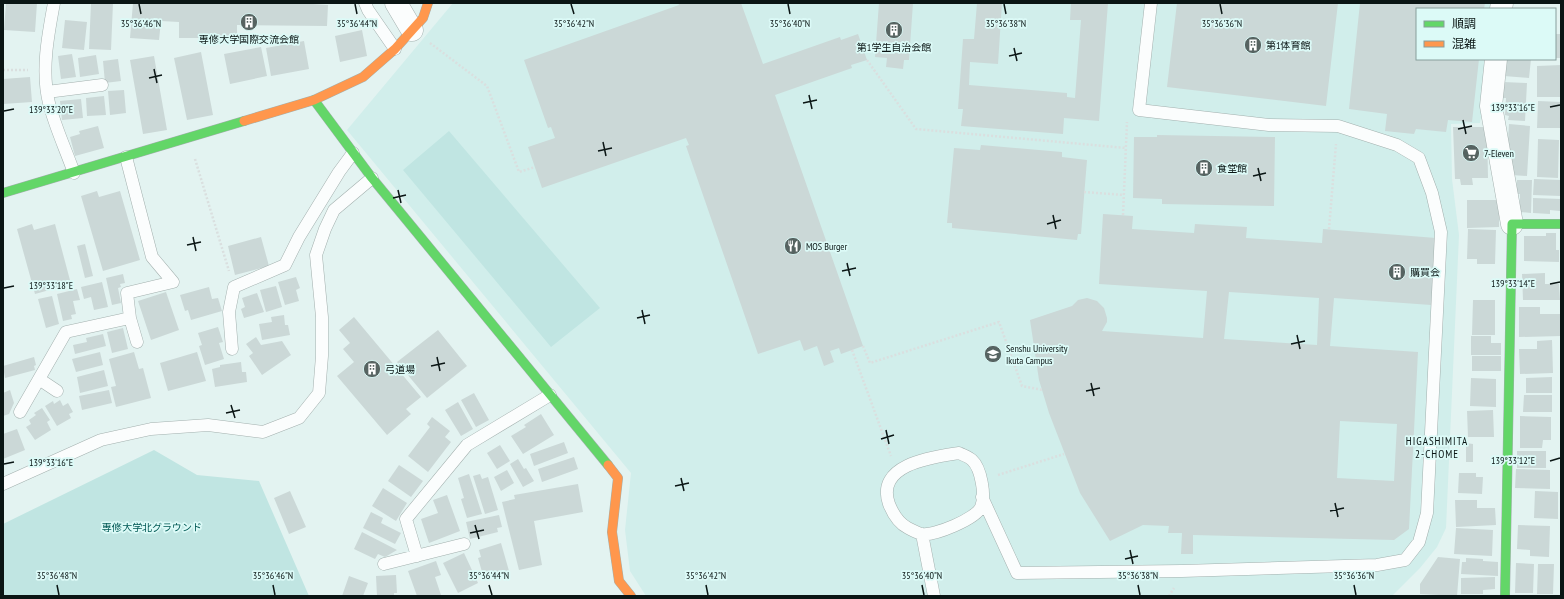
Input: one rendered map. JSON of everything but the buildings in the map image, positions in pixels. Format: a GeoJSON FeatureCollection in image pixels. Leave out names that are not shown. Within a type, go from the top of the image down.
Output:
{"type":"FeatureCollection","features":[{"type":"Feature","properties":{"kind":"street"},"geometry":{"type":"LineString","coordinates":[[396,3],[412,30]]}},
{"type":"Feature","properties":{"kind":"street"},"geometry":{"type":"LineString","coordinates":[[3,193],[314,100],[364,77],[395,49],[423,18],[428,3]]}},
{"type":"Feature","properties":{"kind":"street"},"geometry":{"type":"LineString","coordinates":[[1496,60],[1491,106],[1512,224],[1505,596]]}},
{"type":"Feature","properties":{"kind":"street"},"geometry":{"type":"LineString","coordinates":[[314,100],[372,178],[618,478],[612,532],[620,580],[631,596]]}},
{"type":"Feature","properties":{"kind":"street"},"geometry":{"type":"LineString","coordinates":[[1512,224],[1561,224]]}},
{"type":"Feature","properties":{"kind":"lane"},"geometry":{"type":"LineString","coordinates":[[54,3],[48,37],[46,70],[47,92],[49,104],[74,173]]}},
{"type":"Feature","properties":{"kind":"lane"},"geometry":{"type":"LineString","coordinates":[[365,3],[368,10],[395,49]]}},
{"type":"Feature","properties":{"kind":"lane"},"geometry":{"type":"LineString","coordinates":[[982,497],[1017,573],[1182,571],[1369,565],[1405,560],[1419,542],[1427,513],[1441,232],[1432,193],[1419,158],[1398,145],[1338,126],[1268,125],[1139,110],[1151,3]]}},
{"type":"Feature","properties":{"kind":"lane"},"geometry":{"type":"LineString","coordinates":[[47,92],[102,85]]}},
{"type":"Feature","properties":{"kind":"lane"},"geometry":{"type":"LineString","coordinates":[[232,349],[230,312],[234,287],[285,265],[299,237],[339,172],[353,153]]}},
{"type":"Feature","properties":{"kind":"lane"},"geometry":{"type":"LineString","coordinates":[[126,157],[152,257],[173,282],[127,293],[130,318],[137,342]]}},
{"type":"Feature","properties":{"kind":"lane"},"geometry":{"type":"LineString","coordinates":[[3,484],[101,440],[151,429],[208,425],[263,432],[299,418],[319,393],[322,356],[322,317],[316,255],[325,229],[334,210],[372,178]]}},
{"type":"Feature","properties":{"kind":"lane"},"geometry":{"type":"LineString","coordinates":[[20,412],[66,332],[130,318]]}},
{"type":"Feature","properties":{"kind":"lane"},"geometry":{"type":"LineString","coordinates":[[39,379],[57,391]]}},
{"type":"Feature","properties":{"kind":"lane"},"geometry":{"type":"LineString","coordinates":[[417,556],[406,519],[467,445],[550,395]]}},
{"type":"Feature","properties":{"kind":"lane"},"geometry":{"type":"LineString","coordinates":[[959,453],[972,461],[978,472],[980,480],[983,491],[981,507],[972,516],[951,528],[922,534],[905,527],[894,516],[888,499],[889,484],[897,471],[926,458],[959,453]]}},
{"type":"Feature","properties":{"kind":"lane"},"geometry":{"type":"LineString","coordinates":[[922,534],[934,596]]}},
{"type":"Feature","properties":{"kind":"lane"},"geometry":{"type":"LineString","coordinates":[[384,564],[464,544]]}},
{"type":"Feature","properties":{"kind":"path"},"geometry":{"type":"LineString","coordinates":[[412,30],[487,86],[519,172],[535,167]]}},
{"type":"Feature","properties":{"kind":"path"},"geometry":{"type":"LineString","coordinates":[[867,60],[916,128],[1126,148]]}},
{"type":"Feature","properties":{"kind":"path"},"geometry":{"type":"LineString","coordinates":[[3,70],[46,70]]}},
{"type":"Feature","properties":{"kind":"path"},"geometry":{"type":"LineString","coordinates":[[1123,215],[1127,107],[1139,110]]}},
{"type":"Feature","properties":{"kind":"path"},"geometry":{"type":"LineString","coordinates":[[1329,229],[1338,126]]}},
{"type":"Feature","properties":{"kind":"path"},"geometry":{"type":"LineString","coordinates":[[189,138],[200,179],[234,287]]}},
{"type":"Feature","properties":{"kind":"path"},"geometry":{"type":"LineString","coordinates":[[1084,192],[1124,195]]}},
{"type":"Feature","properties":{"kind":"path"},"geometry":{"type":"LineString","coordinates":[[863,346],[870,363],[999,322],[1022,386],[1043,390]]}},
{"type":"Feature","properties":{"kind":"path"},"geometry":{"type":"LineString","coordinates":[[852,350],[897,471]]}},
{"type":"Feature","properties":{"kind":"path"},"geometry":{"type":"LineString","coordinates":[[980,480],[1064,454]]}},
{"type":"Feature","properties":{"kind":"shaded area","name":"Senshu University Ikuta Campus"},"geometry":{"type":"Polygon","coordinates":[[[453,3],[1498,3],[1497,8],[1416,8],[1416,60],[1490,60],[1480,123],[1451,124],[1452,179],[1459,235],[1446,528],[1437,547],[1420,568],[1392,596],[646,596],[630,571],[625,530],[631,473],[347,130],[453,3]]]}},
{"type":"Feature","properties":{"kind":"green space"},"geometry":{"type":"Polygon","coordinates":[[[449,131],[600,308],[551,347],[403,170],[449,131]]]}},
{"type":"Feature","properties":{"kind":"green space","name":"専修大学北グラウンド"},"geometry":{"type":"Polygon","coordinates":[[[154,450],[197,475],[259,481],[309,596],[3,596],[3,524],[154,450]]]}},
{"type":"Feature","properties":{"kind":"traffic: fast"},"geometry":{"type":"LineString","coordinates":[[314,100],[372,178],[608,465]]}},
{"type":"Feature","properties":{"kind":"traffic: fast"},"geometry":{"type":"LineString","coordinates":[[3,193],[244,121]]}},
{"type":"Feature","properties":{"kind":"traffic: fast"},"geometry":{"type":"LineString","coordinates":[[1505,596],[1512,224],[1561,224]]}},
{"type":"Feature","properties":{"kind":"traffic: slow"},"geometry":{"type":"LineString","coordinates":[[244,121],[314,100],[363,77],[395,49],[423,18],[428,3]]}},
{"type":"Feature","properties":{"kind":"traffic: slow"},"geometry":{"type":"LineString","coordinates":[[608,465],[618,478],[612,532],[619,581],[631,596]]}},
{"type":"Feature","properties":{"kind":"place","name":"専修大学国際交流会館"},"geometry":{"type":"Point","coordinates":[249,22]}},
{"type":"Feature","properties":{"kind":"place","name":"第1学生自治会館"},"geometry":{"type":"Point","coordinates":[894,30]}},
{"type":"Feature","properties":{"kind":"place","name":"第1体育館"},"geometry":{"type":"Point","coordinates":[1253,45]}},
{"type":"Feature","properties":{"kind":"place","name":"7-Eleven"},"geometry":{"type":"Point","coordinates":[1471,153]}},
{"type":"Feature","properties":{"kind":"place","name":"食堂館"},"geometry":{"type":"Point","coordinates":[1204,168]}},
{"type":"Feature","properties":{"kind":"place","name":"MOS Burger"},"geometry":{"type":"Point","coordinates":[793,246]}},
{"type":"Feature","properties":{"kind":"place","name":"購買会"},"geometry":{"type":"Point","coordinates":[1397,272]}},
{"type":"Feature","properties":{"kind":"place","name":"Senshu University Ikuta Campus"},"geometry":{"type":"Point","coordinates":[993,354]}},
{"type":"Feature","properties":{"kind":"place","name":"弓道場"},"geometry":{"type":"Point","coordinates":[372,369]}},
{"type":"Feature","properties":{"kind":"district","name":"HIGASHIMITA 2-CHOME"},"geometry":{"type":"Point","coordinates":[1437,447]}}]}
